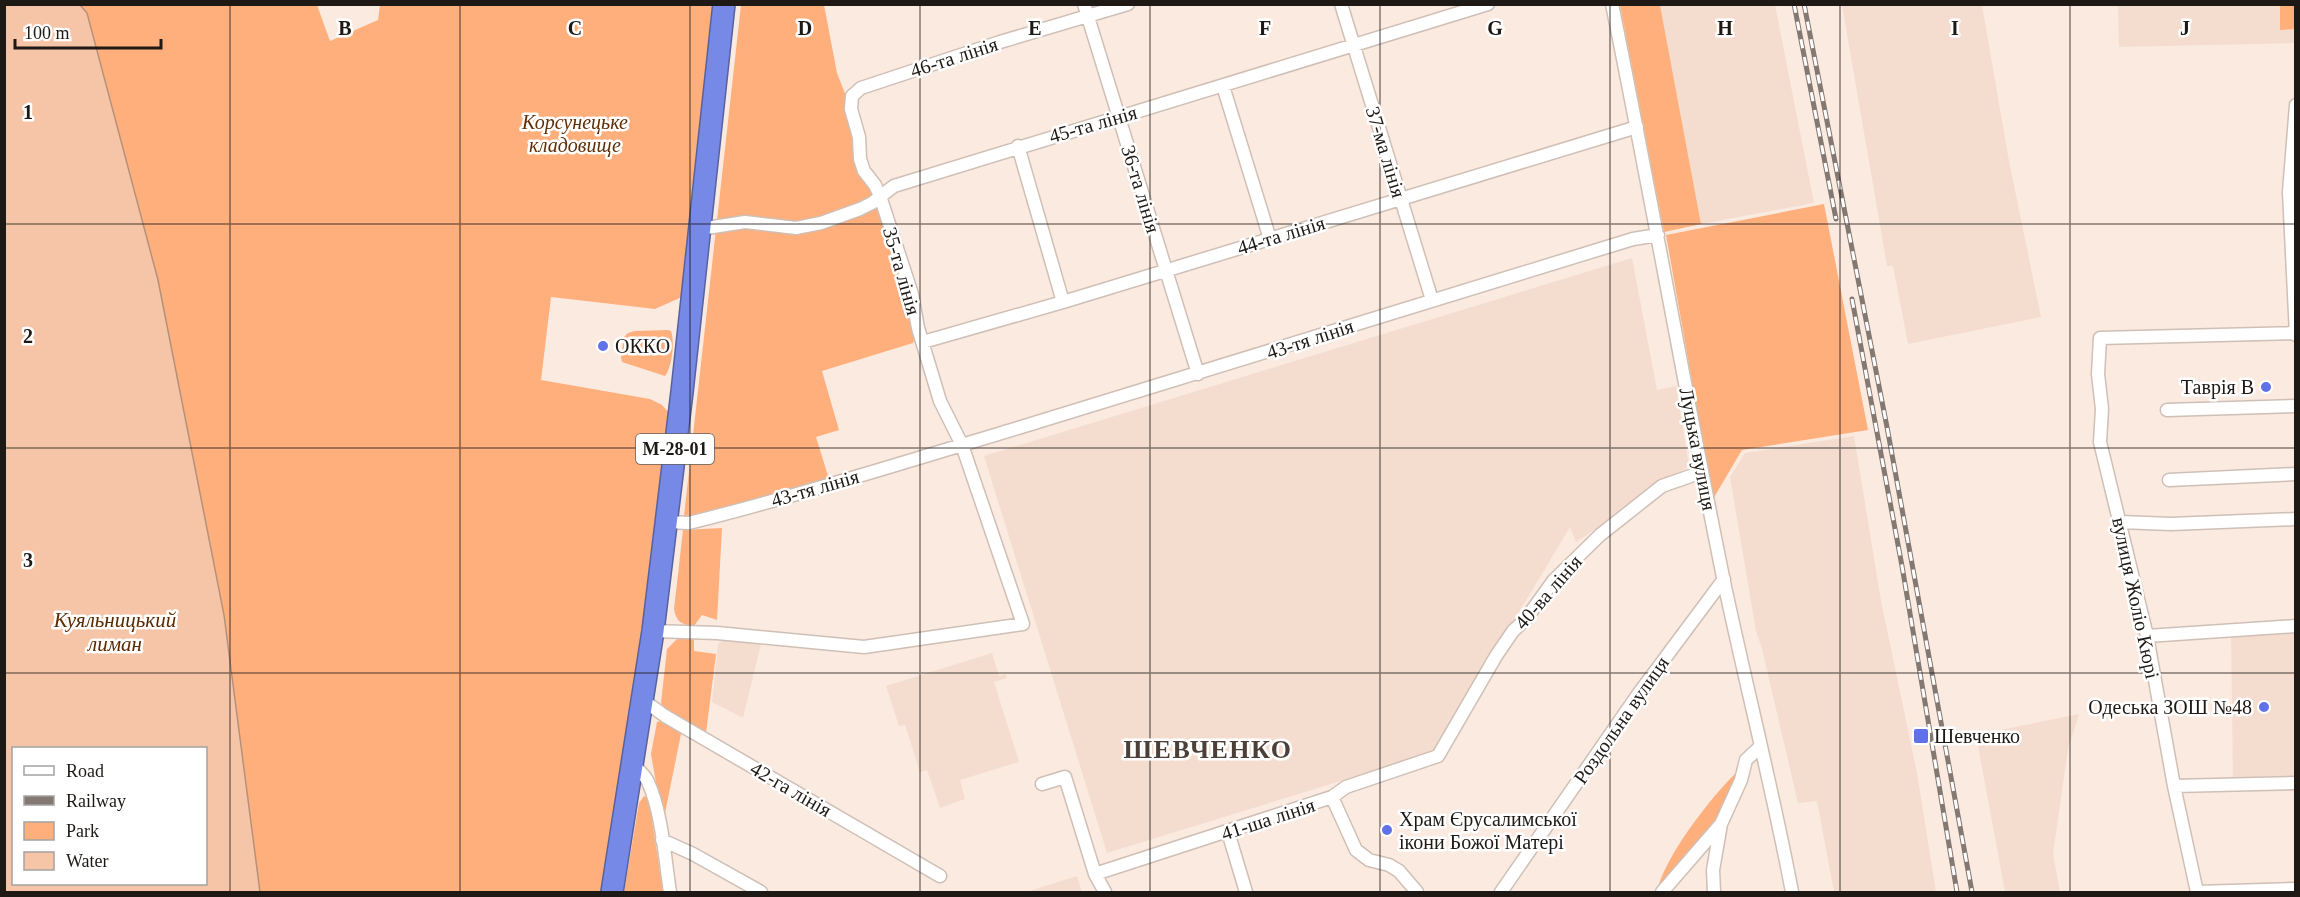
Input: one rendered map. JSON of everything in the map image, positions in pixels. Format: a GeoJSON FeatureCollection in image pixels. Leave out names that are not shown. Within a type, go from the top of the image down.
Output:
{"type":"FeatureCollection","features":[{"type":"Feature","properties":{"kind":"highway","name":"М-28-01"},"geometry":{"type":"LineString","coordinates":[[612,892],[643,700],[667,522],[724,4]]}},
{"type":"Feature","properties":{"kind":"street","name":"46-та лінія"},"geometry":{"type":"LineString","coordinates":[[852,96],[861,88],[1086,11],[1128,4]]}},
{"type":"Feature","properties":{"kind":"street","name":"37-ма лінія"},"geometry":{"type":"LineString","coordinates":[[1341,4],[1432,300]]}},
{"type":"Feature","properties":{"kind":"street","name":"45-та лінія"},"geometry":{"type":"LineString","coordinates":[[700,229],[745,222],[796,228],[821,223],[860,209],[894,186],[1018,146],[1223,86],[1488,4]]}},
{"type":"Feature","properties":{"kind":"street","name":"Луцька вулиця"},"geometry":{"type":"LineString","coordinates":[[1612,4],[1702,472],[1776,807],[1792,892]]}},
{"type":"Feature","properties":{"kind":"street","name":"36-та лінія"},"geometry":{"type":"LineString","coordinates":[[1086,11],[1198,374]]}},
{"type":"Feature","properties":{"kind":"street"},"geometry":{"type":"LineString","coordinates":[[1223,86],[1270,239]]}},
{"type":"Feature","properties":{"kind":"street","name":"35-та лінія"},"geometry":{"type":"LineString","coordinates":[[852,96],[851,109],[859,137],[860,159],[864,171],[880,196],[912,294],[918,328],[940,401],[962,445]]}},
{"type":"Feature","properties":{"kind":"street"},"geometry":{"type":"LineString","coordinates":[[2295,107],[2289,192],[2295,334]]}},
{"type":"Feature","properties":{"kind":"street","name":"44-та лінія"},"geometry":{"type":"LineString","coordinates":[[923,342],[1063,302],[1637,128]]}},
{"type":"Feature","properties":{"kind":"street"},"geometry":{"type":"LineString","coordinates":[[1018,146],[1063,302]]}},
{"type":"Feature","properties":{"kind":"street","name":"43-тя лінія"},"geometry":{"type":"LineString","coordinates":[[667,522],[689,523],[962,445],[1633,239],[1658,235]]}},
{"type":"Feature","properties":{"kind":"street","name":"вулиця Жоліо Кюрі"},"geometry":{"type":"LineString","coordinates":[[2197,892],[2174,786],[2147,636],[2100,442],[2102,409],[2098,374],[2100,338],[2295,334]]}},
{"type":"Feature","properties":{"kind":"street"},"geometry":{"type":"LineString","coordinates":[[2167,410],[2295,406]]}},
{"type":"Feature","properties":{"kind":"street"},"geometry":{"type":"LineString","coordinates":[[653,631],[717,633],[864,647],[1023,624],[962,445]]}},
{"type":"Feature","properties":{"kind":"street","name":"40-ва лінія"},"geometry":{"type":"LineString","coordinates":[[1438,756],[1496,656],[1554,580],[1600,535],[1662,486],[1702,472]]}},
{"type":"Feature","properties":{"kind":"street"},"geometry":{"type":"LineString","coordinates":[[2169,480],[2295,474]]}},
{"type":"Feature","properties":{"kind":"street"},"geometry":{"type":"LineString","coordinates":[[2120,522],[2170,524],[2295,519]]}},
{"type":"Feature","properties":{"kind":"street","name":"Роздольна вулиця"},"geometry":{"type":"LineString","coordinates":[[1501,892],[1639,693],[1724,579]]}},
{"type":"Feature","properties":{"kind":"street"},"geometry":{"type":"LineString","coordinates":[[2147,636],[2295,626]]}},
{"type":"Feature","properties":{"kind":"street","name":"42-га лінія"},"geometry":{"type":"LineString","coordinates":[[643,700],[665,716],[940,876]]}},
{"type":"Feature","properties":{"kind":"street"},"geometry":{"type":"LineString","coordinates":[[1714,892],[1713,870],[1721,824],[1741,780],[1746,760],[1761,746]]}},
{"type":"Feature","properties":{"kind":"street","name":"41-ша лінія"},"geometry":{"type":"LineString","coordinates":[[1095,874],[1332,797],[1346,787],[1438,756]]}},
{"type":"Feature","properties":{"kind":"street"},"geometry":{"type":"LineString","coordinates":[[633,765],[648,781],[662,840],[670,892]]}},
{"type":"Feature","properties":{"kind":"street"},"geometry":{"type":"LineString","coordinates":[[1042,784],[1065,777],[1095,874],[1105,892]]}},
{"type":"Feature","properties":{"kind":"street"},"geometry":{"type":"LineString","coordinates":[[2174,786],[2295,783]]}},
{"type":"Feature","properties":{"kind":"street"},"geometry":{"type":"LineString","coordinates":[[1332,797],[1356,850],[1369,860],[1389,865],[1399,871],[1417,892]]}},
{"type":"Feature","properties":{"kind":"street"},"geometry":{"type":"LineString","coordinates":[[1662,892],[1721,824]]}},
{"type":"Feature","properties":{"kind":"street"},"geometry":{"type":"LineString","coordinates":[[1228,832],[1246,892]]}},
{"type":"Feature","properties":{"kind":"street"},"geometry":{"type":"LineString","coordinates":[[662,840],[693,854],[761,892]]}},
{"type":"Feature","properties":{"kind":"street"},"geometry":{"type":"LineString","coordinates":[[2197,892],[2295,889]]}},
{"type":"Feature","properties":{"kind":"shaded area"},"geometry":{"type":"Polygon","coordinates":[[[1660,5],[1775,5],[1814,203],[1701,224],[1660,5]]]}},
{"type":"Feature","properties":{"kind":"shaded area"},"geometry":{"type":"Polygon","coordinates":[[[1842,5],[1982,5],[2009,161],[2041,317],[1908,344],[1893,266],[1887,266],[1842,5]]]}},
{"type":"Feature","properties":{"kind":"shaded area"},"geometry":{"type":"Polygon","coordinates":[[[2118,5],[2295,5],[2295,43],[2119,47],[2118,5]]]}},
{"type":"Feature","properties":{"kind":"shaded area"},"geometry":{"type":"Polygon","coordinates":[[[1632,258],[1657,390],[1676,386],[1689,466],[1576,542],[1570,527],[1435,752],[1107,853],[984,456],[1632,258]]]}},
{"type":"Feature","properties":{"kind":"shaded area"},"geometry":{"type":"Polygon","coordinates":[[[1854,436],[1881,601],[1917,773],[1936,892],[1834,892],[1817,801],[1798,803],[1756,631],[1730,477],[1745,453],[1854,436]]]}},
{"type":"Feature","properties":{"kind":"shaded area","name":"Одеська ЗОШ №48"},"geometry":{"type":"Polygon","coordinates":[[[2295,632],[2295,780],[2233,781],[2231,634],[2295,632]]]}},
{"type":"Feature","properties":{"kind":"shaded area"},"geometry":{"type":"Polygon","coordinates":[[[725,639],[761,644],[743,718],[712,702],[718,644],[725,639]]]}},
{"type":"Feature","properties":{"kind":"shaded area"},"geometry":{"type":"Polygon","coordinates":[[[992,653],[999,676],[1006,674],[1007,678],[994,682],[1019,762],[960,780],[965,799],[940,808],[927,770],[920,772],[905,725],[899,726],[886,686],[992,653]]]}},
{"type":"Feature","properties":{"kind":"shaded area"},"geometry":{"type":"Polygon","coordinates":[[[2079,714],[2068,749],[2053,854],[2060,892],[2005,892],[1976,735],[2079,714]]]}},
{"type":"Feature","properties":{"kind":"shaded area"},"geometry":{"type":"Polygon","coordinates":[[[1077,876],[1082,892],[1026,892],[1077,876]]]}},
{"type":"Feature","properties":{"kind":"green space","name":"Корсунецьке кладовище"},"geometry":{"type":"Polygon","coordinates":[[[80,5],[317,5],[330,41],[378,20],[380,5],[720,5],[684,296],[655,309],[551,297],[541,380],[650,399],[662,405],[670,414],[645,636],[604,892],[260,892],[224,615],[158,280],[87,13],[80,5]]]}},
{"type":"Feature","properties":{"kind":"green space"},"geometry":{"type":"Polygon","coordinates":[[[741,5],[824,5],[837,73],[851,109],[918,328],[913,343],[822,371],[839,430],[816,437],[829,479],[705,514],[684,516],[741,5]]]}},
{"type":"Feature","properties":{"kind":"green space"},"geometry":{"type":"Polygon","coordinates":[[[1620,5],[1660,5],[1701,224],[1664,232],[1620,5]]]}},
{"type":"Feature","properties":{"kind":"green space"},"geometry":{"type":"Polygon","coordinates":[[[2280,5],[2295,5],[2295,29],[2280,30],[2280,5]]]}},
{"type":"Feature","properties":{"kind":"green space"},"geometry":{"type":"Polygon","coordinates":[[[1824,204],[1868,430],[1742,450],[1713,499],[1666,235],[1824,204]]]}},
{"type":"Feature","properties":{"kind":"green space"},"geometry":{"type":"Polygon","coordinates":[[[671,331],[673,348],[665,376],[622,362],[624,337],[628,333],[671,331]]]}},
{"type":"Feature","properties":{"kind":"green space"},"geometry":{"type":"Polygon","coordinates":[[[722,528],[717,620],[702,615],[694,626],[686,625],[676,617],[674,609],[683,530],[722,528]]]}},
{"type":"Feature","properties":{"kind":"green space"},"geometry":{"type":"Polygon","coordinates":[[[679,637],[694,638],[694,651],[716,654],[706,733],[667,713],[661,703],[667,649],[679,637]]]}},
{"type":"Feature","properties":{"kind":"green space"},"geometry":{"type":"Polygon","coordinates":[[[665,720],[682,729],[663,823],[651,754],[657,722],[665,720]]]}},
{"type":"Feature","properties":{"kind":"green space"},"geometry":{"type":"Polygon","coordinates":[[[1742,767],[1719,821],[1657,892],[1670,861],[1692,825],[1718,792],[1742,767]]]}},
{"type":"Feature","properties":{"kind":"green space"},"geometry":{"type":"Polygon","coordinates":[[[644,796],[649,800],[663,892],[624,892],[639,803],[644,796]]]}},
{"type":"Feature","properties":{"kind":"water","name":"Куяльницький лиман"},"geometry":{"type":"Polygon","coordinates":[[[5,4],[80,5],[87,13],[158,280],[224,615],[260,892],[5,892],[5,4]]]}},
{"type":"Feature","properties":{"kind":"railway"},"geometry":{"type":"LineString","coordinates":[[1794,4],[1836,219]]}},
{"type":"Feature","properties":{"kind":"railway"},"geometry":{"type":"LineString","coordinates":[[1804,4],[1887,427],[1972,892]]}},
{"type":"Feature","properties":{"kind":"railway"},"geometry":{"type":"LineString","coordinates":[[1852,299],[1902,566],[1957,892]]}},
{"type":"Feature","properties":{"kind":"place","name":"ОККО"},"geometry":{"type":"Point","coordinates":[603,346]}},
{"type":"Feature","properties":{"kind":"place","name":"Таврія В"},"geometry":{"type":"Point","coordinates":[2266,387]}},
{"type":"Feature","properties":{"kind":"place","name":"Одеська ЗОШ №48"},"geometry":{"type":"Point","coordinates":[2264,707]}},
{"type":"Feature","properties":{"kind":"place","name":"Шевченко"},"geometry":{"type":"Point","coordinates":[1921,736]}},
{"type":"Feature","properties":{"kind":"place","name":"Храм Єрусалимської ікони Божої Матері"},"geometry":{"type":"Point","coordinates":[1387,830]}},
{"type":"Feature","properties":{"kind":"district","name":"ШЕВЧЕНКО"},"geometry":{"type":"Point","coordinates":[1208,749]}}]}
